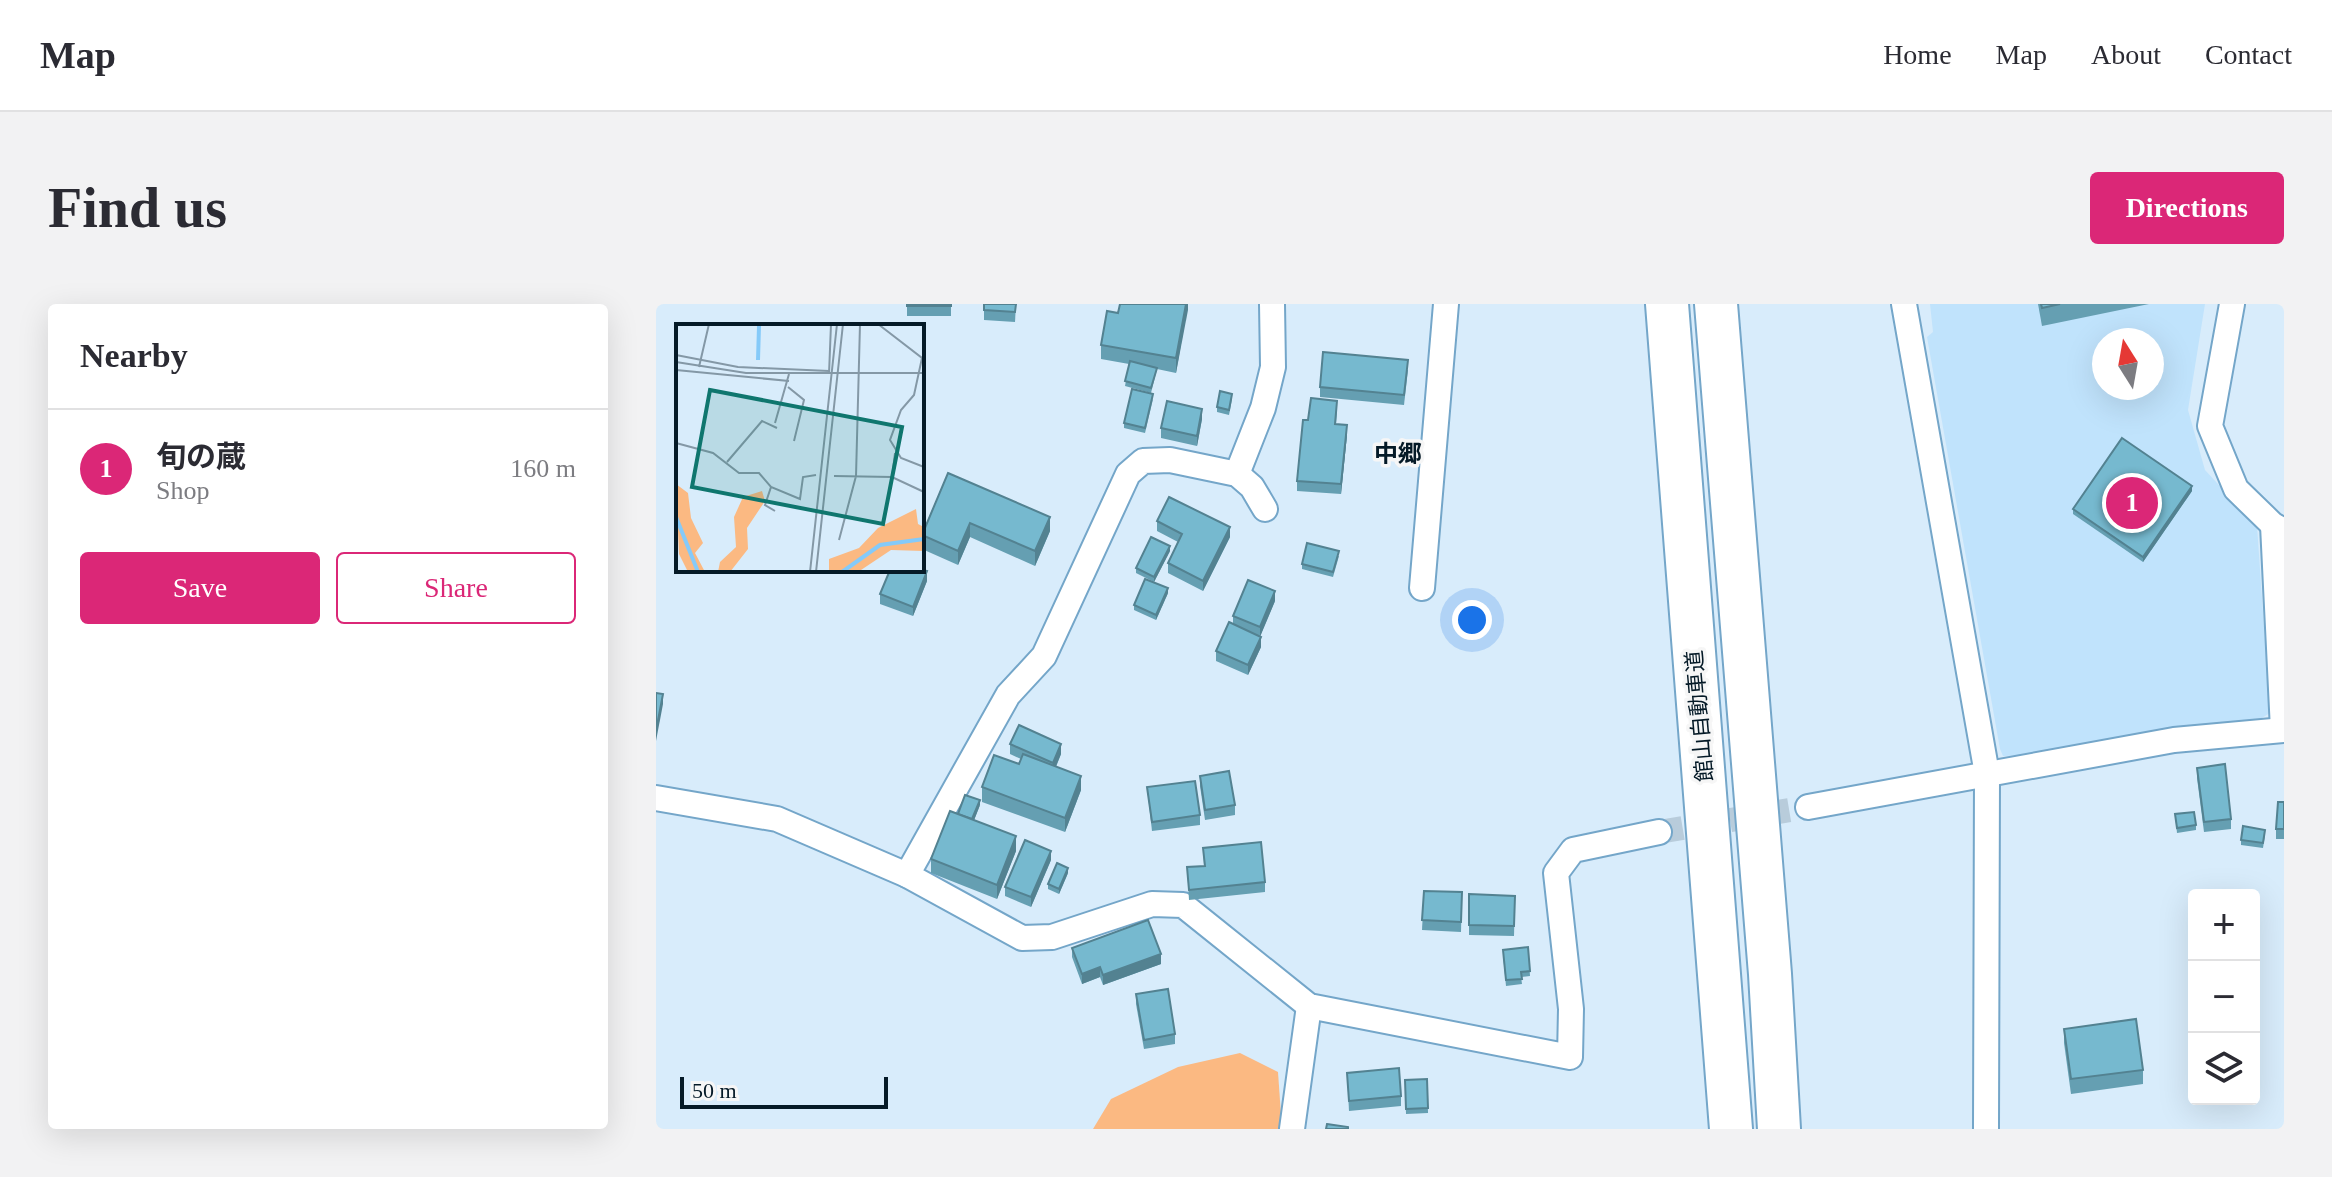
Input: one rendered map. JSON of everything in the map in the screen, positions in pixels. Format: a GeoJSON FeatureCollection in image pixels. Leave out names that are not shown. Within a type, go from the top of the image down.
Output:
{"type":"FeatureCollection","features":[{"type":"Feature","properties":{"kind":"highway"},"geometry":{"type":"LineString","coordinates":[[1653,304],[1681,480]]}},
{"type":"Feature","properties":{"kind":"highway","name":"館山自動車道"},"geometry":{"type":"LineString","coordinates":[[1667,304],[1731,1129]]}},
{"type":"Feature","properties":{"kind":"highway"},"geometry":{"type":"LineString","coordinates":[[1716,304],[1770,974],[1779,1129]]}},
{"type":"Feature","properties":{"kind":"street"},"geometry":{"type":"LineString","coordinates":[[1237,474],[1263,408],[1273,367],[1272,304]]}},
{"type":"Feature","properties":{"kind":"street"},"geometry":{"type":"LineString","coordinates":[[1422,588],[1446,304]]}},
{"type":"Feature","properties":{"kind":"street"},"geometry":{"type":"LineString","coordinates":[[1904,304],[1987,774],[1986,1129]]}},
{"type":"Feature","properties":{"kind":"street"},"geometry":{"type":"LineString","coordinates":[[1808,807],[2174,740],[2283,730],[2279,528],[2236,489],[2210,426],[2232,304]]}},
{"type":"Feature","properties":{"kind":"street"},"geometry":{"type":"LineString","coordinates":[[907,875],[1008,695],[1044,656],[1128,474],[1143,461],[1170,460],[1237,474],[1252,487],[1265,509]]}},
{"type":"Feature","properties":{"kind":"street"},"geometry":{"type":"LineString","coordinates":[[656,798],[777,819],[907,875],[1022,938],[1052,937],[1152,904],[1183,905],[1309,1006],[1570,1057],[1571,1009],[1556,873],[1573,850],[1659,832]]}},
{"type":"Feature","properties":{"kind":"street"},"geometry":{"type":"LineString","coordinates":[[1292,1129],[1309,1006]]}},
{"type":"Feature","properties":{"kind":"shaded area"},"geometry":{"type":"Polygon","coordinates":[[[1930,304],[2205,304],[2188,410],[2205,470],[2257,526],[2270,713],[2260,719],[2166,731],[2031,755],[2003,756],[1927,337],[1933,332],[1930,304]]]}},
{"type":"Feature","properties":{"kind":"shaded area"},"geometry":{"type":"Polygon","coordinates":[[[1240,1053],[1278,1072],[1282,1129],[1093,1129],[1111,1099],[1178,1067],[1240,1053]]]}},
{"type":"Feature","properties":{"kind":"building"},"geometry":{"type":"Polygon","coordinates":[[[951,304],[951,306],[907,306],[951,304]]]}},
{"type":"Feature","properties":{"kind":"building"},"geometry":{"type":"Polygon","coordinates":[[[984,304],[1016,304],[1015,312],[984,310],[984,304]]]}},
{"type":"Feature","properties":{"kind":"building"},"geometry":{"type":"Polygon","coordinates":[[[1120,304],[1186,304],[1176,358],[1101,345],[1107,311],[1118,313],[1120,304]]]}},
{"type":"Feature","properties":{"kind":"building"},"geometry":{"type":"Polygon","coordinates":[[[1323,352],[1408,360],[1404,395],[1320,387],[1323,352]]]}},
{"type":"Feature","properties":{"kind":"building"},"geometry":{"type":"Polygon","coordinates":[[[1130,361],[1157,368],[1151,388],[1125,381],[1130,361]]]}},
{"type":"Feature","properties":{"kind":"building"},"geometry":{"type":"Polygon","coordinates":[[[1132,389],[1153,394],[1145,428],[1124,423],[1132,389]]]}},
{"type":"Feature","properties":{"kind":"building"},"geometry":{"type":"Polygon","coordinates":[[[1220,391],[1232,394],[1229,410],[1217,407],[1220,391]]]}},
{"type":"Feature","properties":{"kind":"building"},"geometry":{"type":"Polygon","coordinates":[[[1311,398],[1337,401],[1335,424],[1347,425],[1341,484],[1297,481],[1303,420],[1308,420],[1311,398]]]}},
{"type":"Feature","properties":{"kind":"building"},"geometry":{"type":"Polygon","coordinates":[[[1167,401],[1202,409],[1197,436],[1161,428],[1167,401]]]}},
{"type":"Feature","properties":{"kind":"building"},"geometry":{"type":"Polygon","coordinates":[[[2122,438],[2192,486],[2143,557],[2073,509],[2122,438]]]}},
{"type":"Feature","properties":{"kind":"building"},"geometry":{"type":"Polygon","coordinates":[[[948,473],[1050,517],[1035,551],[970,523],[958,551],[924,536],[948,473]]]}},
{"type":"Feature","properties":{"kind":"building"},"geometry":{"type":"Polygon","coordinates":[[[1169,497],[1230,527],[1203,581],[1168,563],[1182,534],[1157,521],[1169,497]]]}},
{"type":"Feature","properties":{"kind":"building"},"geometry":{"type":"Polygon","coordinates":[[[1151,537],[1170,546],[1154,577],[1136,568],[1151,537]]]}},
{"type":"Feature","properties":{"kind":"building"},"geometry":{"type":"Polygon","coordinates":[[[1307,543],[1339,551],[1333,572],[1302,564],[1307,543]]]}},
{"type":"Feature","properties":{"kind":"building"},"geometry":{"type":"Polygon","coordinates":[[[927,571],[913,607],[880,594],[889,572],[927,571]]]}},
{"type":"Feature","properties":{"kind":"building"},"geometry":{"type":"Polygon","coordinates":[[[1145,579],[1168,588],[1156,615],[1134,605],[1145,579]]]}},
{"type":"Feature","properties":{"kind":"building"},"geometry":{"type":"Polygon","coordinates":[[[1248,580],[1275,591],[1260,627],[1233,616],[1248,580]]]}},
{"type":"Feature","properties":{"kind":"building"},"geometry":{"type":"Polygon","coordinates":[[[1229,622],[1261,637],[1248,665],[1216,651],[1229,622]]]}},
{"type":"Feature","properties":{"kind":"building"},"geometry":{"type":"Polygon","coordinates":[[[656,693],[663,694],[656,731],[656,693]]]}},
{"type":"Feature","properties":{"kind":"building"},"geometry":{"type":"Polygon","coordinates":[[[1019,725],[1061,744],[1053,763],[1010,744],[1019,725]]]}},
{"type":"Feature","properties":{"kind":"building"},"geometry":{"type":"Polygon","coordinates":[[[1023,754],[1081,776],[1065,818],[982,787],[994,755],[1019,764],[1023,754]]]}},
{"type":"Feature","properties":{"kind":"building"},"geometry":{"type":"Polygon","coordinates":[[[2225,764],[2231,819],[2204,822],[2197,768],[2225,764]]]}},
{"type":"Feature","properties":{"kind":"building"},"geometry":{"type":"Polygon","coordinates":[[[1229,771],[1235,805],[1205,810],[1200,776],[1229,771]]]}},
{"type":"Feature","properties":{"kind":"building"},"geometry":{"type":"Polygon","coordinates":[[[1195,781],[1200,815],[1152,822],[1147,787],[1195,781]]]}},
{"type":"Feature","properties":{"kind":"building"},"geometry":{"type":"Polygon","coordinates":[[[965,795],[980,800],[972,819],[958,814],[965,795]]]}},
{"type":"Feature","properties":{"kind":"building"},"geometry":{"type":"Polygon","coordinates":[[[2278,802],[2284,802],[2284,829],[2276,829],[2278,802]]]}},
{"type":"Feature","properties":{"kind":"building"},"geometry":{"type":"Polygon","coordinates":[[[950,811],[1016,836],[997,885],[931,859],[950,811]]]}},
{"type":"Feature","properties":{"kind":"building"},"geometry":{"type":"Polygon","coordinates":[[[2194,812],[2196,825],[2177,828],[2175,814],[2194,812]]]}},
{"type":"Feature","properties":{"kind":"building"},"geometry":{"type":"Polygon","coordinates":[[[2243,826],[2265,830],[2263,843],[2241,840],[2243,826]]]}},
{"type":"Feature","properties":{"kind":"building"},"geometry":{"type":"Polygon","coordinates":[[[1025,840],[1051,851],[1031,897],[1005,887],[1025,840]]]}},
{"type":"Feature","properties":{"kind":"building"},"geometry":{"type":"Polygon","coordinates":[[[1261,842],[1265,882],[1189,890],[1187,867],[1205,866],[1203,848],[1261,842]]]}},
{"type":"Feature","properties":{"kind":"building"},"geometry":{"type":"Polygon","coordinates":[[[1057,863],[1068,868],[1059,889],[1048,884],[1057,863]]]}},
{"type":"Feature","properties":{"kind":"building"},"geometry":{"type":"Polygon","coordinates":[[[1424,891],[1462,892],[1461,922],[1422,920],[1424,891]]]}},
{"type":"Feature","properties":{"kind":"building"},"geometry":{"type":"Polygon","coordinates":[[[1469,894],[1515,896],[1514,926],[1469,925],[1469,894]]]}},
{"type":"Feature","properties":{"kind":"building"},"geometry":{"type":"Polygon","coordinates":[[[1148,920],[1161,954],[1103,975],[1100,967],[1082,974],[1072,948],[1148,920]]]}},
{"type":"Feature","properties":{"kind":"building"},"geometry":{"type":"Polygon","coordinates":[[[1528,947],[1530,971],[1521,972],[1522,979],[1506,980],[1503,950],[1528,947]]]}},
{"type":"Feature","properties":{"kind":"building"},"geometry":{"type":"Polygon","coordinates":[[[1168,989],[1175,1034],[1144,1040],[1136,994],[1168,989]]]}},
{"type":"Feature","properties":{"kind":"building"},"geometry":{"type":"Polygon","coordinates":[[[2136,1019],[2143,1070],[2071,1079],[2064,1029],[2136,1019]]]}},
{"type":"Feature","properties":{"kind":"building"},"geometry":{"type":"Polygon","coordinates":[[[1399,1068],[1401,1096],[1349,1101],[1347,1073],[1399,1068]]]}},
{"type":"Feature","properties":{"kind":"building"},"geometry":{"type":"Polygon","coordinates":[[[1427,1079],[1428,1108],[1406,1109],[1405,1080],[1427,1079]]]}},
{"type":"Feature","properties":{"kind":"building"},"geometry":{"type":"Polygon","coordinates":[[[1327,1124],[1348,1127],[1348,1129],[1326,1129],[1327,1124]]]}},
{"type":"Feature","properties":{"kind":"tunnel"},"geometry":{"type":"LineString","coordinates":[[1659,832],[1808,807]]}},
{"type":"Feature","properties":{"kind":"place","name":"旬の蔵"},"geometry":{"type":"Point","coordinates":[2132,503]}},
{"type":"Feature","properties":{"kind":"district","name":"中郷"},"geometry":{"type":"Point","coordinates":[1398,454]}}]}
